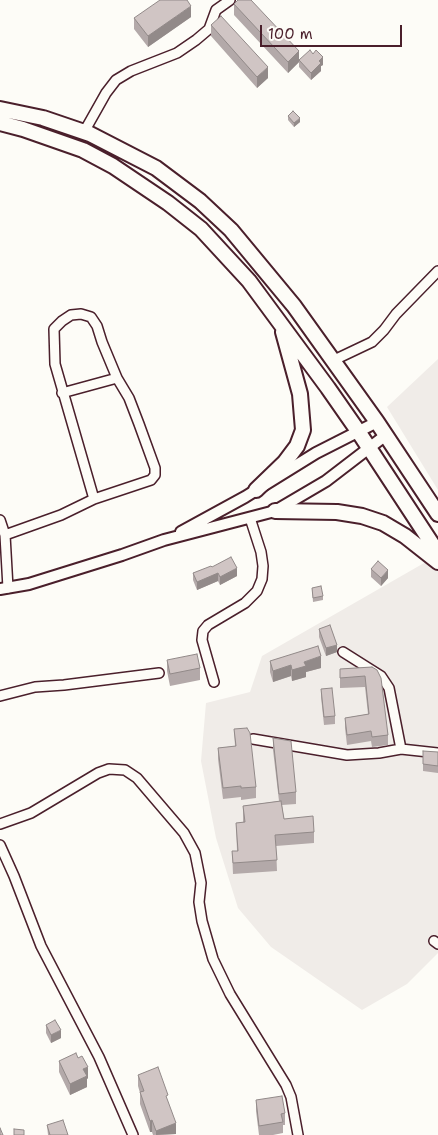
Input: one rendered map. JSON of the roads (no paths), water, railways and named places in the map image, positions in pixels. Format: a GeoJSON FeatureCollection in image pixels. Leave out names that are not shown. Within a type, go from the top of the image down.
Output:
{"type":"FeatureCollection","features":[{"type":"Feature","properties":{"kind":"highway"},"geometry":{"type":"LineString","coordinates":[[0,109],[43,118],[84,132],[156,168],[200,201],[231,230],[294,306],[377,422],[438,514]]}},
{"type":"Feature","properties":{"kind":"highway"},"geometry":{"type":"LineString","coordinates":[[0,123],[83,150],[113,166],[168,203],[201,229],[249,280],[358,431],[438,553]]}},
{"type":"Feature","properties":{"kind":"highway"},"geometry":{"type":"LineString","coordinates":[[256,490],[285,462],[297,446],[303,430],[300,394],[281,324]]}},
{"type":"Feature","properties":{"kind":"highway"},"geometry":{"type":"LineString","coordinates":[[275,511],[309,510],[362,516],[383,523],[405,536],[438,562]]}},
{"type":"Feature","properties":{"kind":"street"},"geometry":{"type":"LineString","coordinates":[[84,132],[106,93],[116,80],[130,71],[177,52],[196,40],[209,28],[218,0]]}},
{"type":"Feature","properties":{"kind":"street"},"geometry":{"type":"LineString","coordinates":[[216,10],[230,0]]}},
{"type":"Feature","properties":{"kind":"street"},"geometry":{"type":"LineString","coordinates":[[332,361],[372,342],[438,271]]}},
{"type":"Feature","properties":{"kind":"street"},"geometry":{"type":"LineString","coordinates":[[5,535],[60,515],[94,499],[151,480],[155,475],[155,468],[140,424],[129,398],[117,378],[97,326],[91,317],[81,314],[71,315],[54,329],[55,364],[94,499]]}},
{"type":"Feature","properties":{"kind":"street"},"geometry":{"type":"LineString","coordinates":[[62,393],[117,378]]}},
{"type":"Feature","properties":{"kind":"street"},"geometry":{"type":"LineString","coordinates":[[164,540],[256,490],[316,453],[377,422]]}},
{"type":"Feature","properties":{"kind":"street"},"geometry":{"type":"LineString","coordinates":[[0,520],[5,535],[4,588],[55,576],[164,540],[275,511],[326,481],[386,435]]}},
{"type":"Feature","properties":{"kind":"street"},"geometry":{"type":"LineString","coordinates":[[214,682],[202,640],[203,631],[208,625],[245,603],[257,591],[262,580],[261,552],[250,518]]}},
{"type":"Feature","properties":{"kind":"street"},"geometry":{"type":"LineString","coordinates":[[342,652],[381,676],[389,688],[401,750]]}},
{"type":"Feature","properties":{"kind":"street"},"geometry":{"type":"LineString","coordinates":[[0,696],[35,687],[159,673]]}},
{"type":"Feature","properties":{"kind":"street"},"geometry":{"type":"LineString","coordinates":[[253,739],[347,755],[401,750],[438,753]]}},
{"type":"Feature","properties":{"kind":"street"},"geometry":{"type":"LineString","coordinates":[[0,824],[31,813],[98,772],[109,769],[125,770],[137,778],[184,833],[194,853],[201,883],[199,902],[202,921],[214,959],[230,994],[286,1085],[291,1097],[298,1135]]}},
{"type":"Feature","properties":{"kind":"street"},"geometry":{"type":"LineString","coordinates":[[0,845],[11,868],[41,946],[99,1057],[133,1135]]}}]}
